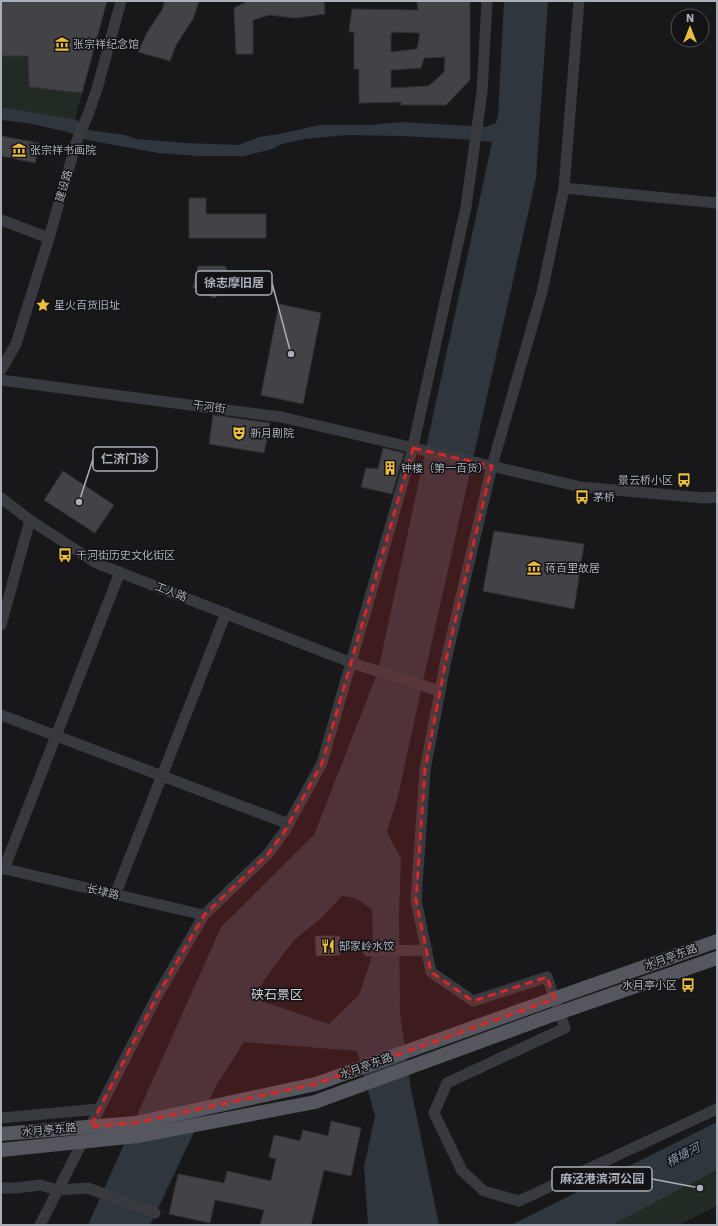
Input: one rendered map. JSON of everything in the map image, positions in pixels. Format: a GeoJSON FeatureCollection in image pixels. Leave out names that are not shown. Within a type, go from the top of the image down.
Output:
{"type":"FeatureCollection","features":[{"type":"Feature","properties":{"kind":"main road","name":"水月亭东路"},"geometry":{"type":"LineString","coordinates":[[1,1134],[136,1123],[316,1084],[717,941]]}},
{"type":"Feature","properties":{"kind":"main road","name":"水月亭东路"},"geometry":{"type":"LineString","coordinates":[[1,1150],[138,1136],[316,1102],[544,1018],[717,958]]}},
{"type":"Feature","properties":{"kind":"street","name":"建设路"},"geometry":{"type":"LineString","coordinates":[[1,370],[16,344],[49,238],[76,143],[89,112],[121,1]]}},
{"type":"Feature","properties":{"kind":"street"},"geometry":{"type":"LineString","coordinates":[[40,1225],[157,996],[204,915],[268,854],[289,824],[322,763],[356,664],[413,448],[466,207],[482,92],[487,1]]}},
{"type":"Feature","properties":{"kind":"street"},"geometry":{"type":"LineString","coordinates":[[579,1],[564,188],[542,292],[489,465],[446,660],[436,689],[424,770],[416,900],[431,972],[473,1001],[547,977],[565,1028],[447,1082],[434,1113],[462,1171],[484,1191],[519,1201],[717,1108]]}},
{"type":"Feature","properties":{"kind":"street"},"geometry":{"type":"LineString","coordinates":[[564,188],[717,203]]}},
{"type":"Feature","properties":{"kind":"street"},"geometry":{"type":"LineString","coordinates":[[1,220],[49,238]]}},
{"type":"Feature","properties":{"kind":"street","name":"干河街"},"geometry":{"type":"LineString","coordinates":[[1,380],[281,417],[581,487],[704,498],[717,497]]}},
{"type":"Feature","properties":{"kind":"street","name":"工人路"},"geometry":{"type":"LineString","coordinates":[[1,498],[30,520],[96,563],[356,664],[436,689]]}},
{"type":"Feature","properties":{"kind":"street"},"geometry":{"type":"LineString","coordinates":[[1,625],[30,520]]}},
{"type":"Feature","properties":{"kind":"street"},"geometry":{"type":"LineString","coordinates":[[2,869],[120,572]]}},
{"type":"Feature","properties":{"kind":"street"},"geometry":{"type":"LineString","coordinates":[[115,895],[226,614]]}},
{"type":"Feature","properties":{"kind":"street"},"geometry":{"type":"LineString","coordinates":[[1,715],[289,824]]}},
{"type":"Feature","properties":{"kind":"street","name":"长埭路"},"geometry":{"type":"LineString","coordinates":[[2,869],[204,915]]}},
{"type":"Feature","properties":{"kind":"street"},"geometry":{"type":"LineString","coordinates":[[368,951],[427,950]]}},
{"type":"Feature","properties":{"kind":"street"},"geometry":{"type":"LineString","coordinates":[[1,1118],[99,1109]]}},
{"type":"Feature","properties":{"kind":"street"},"geometry":{"type":"LineString","coordinates":[[1,1188],[40,1185],[58,1190],[88,1188],[155,1213]]}},
{"type":"Feature","properties":{"kind":"highlighted area"},"geometry":{"type":"Polygon","coordinates":[[[413,448],[492,466],[446,660],[425,770],[416,900],[431,972],[473,1001],[547,977],[555,999],[316,1084],[136,1123],[90,1127],[157,996],[204,915],[268,854],[284,832],[322,763],[413,448]]]}},
{"type":"Feature","properties":{"kind":"shaded area"},"geometry":{"type":"Polygon","coordinates":[[[1,1],[107,1],[75,119],[1,107],[1,1]]]}},
{"type":"Feature","properties":{"kind":"shaded area"},"geometry":{"type":"Polygon","coordinates":[[[717,1170],[717,1206],[679,1225],[612,1225],[717,1170]]]}},
{"type":"Feature","properties":{"kind":"water"},"geometry":{"type":"Polygon","coordinates":[[[504,1],[548,1],[536,178],[398,796],[387,832],[401,859],[399,915],[400,1013],[411,1089],[439,1225],[368,1225],[364,1167],[375,1116],[357,1051],[244,1042],[216,1086],[150,1225],[88,1225],[221,927],[314,835],[378,671],[492,142],[400,136],[347,135],[304,139],[244,156],[199,156],[158,153],[87,140],[68,132],[27,123],[1,120],[1,107],[75,119],[89,130],[125,135],[136,139],[238,145],[259,137],[320,125],[371,125],[401,122],[469,126],[474,125],[486,127],[496,123],[498,116],[504,1]],[[342,896],[319,920],[294,940],[264,980],[256,999],[329,1024],[359,995],[373,953],[372,909],[355,898],[342,896]]]}},
{"type":"Feature","properties":{"kind":"water","name":"横塘河"},"geometry":{"type":"Polygon","coordinates":[[[717,1122],[717,1170],[612,1225],[511,1225],[717,1122]]]}},
{"type":"Feature","properties":{"kind":"building","name":"张宗祥纪念馆"},"geometry":{"type":"Polygon","coordinates":[[[1,1],[107,1],[82,93],[29,87],[28,56],[1,56],[1,1]]]}},
{"type":"Feature","properties":{"kind":"building"},"geometry":{"type":"Polygon","coordinates":[[[165,1],[199,1],[193,19],[176,45],[170,61],[138,52],[148,31],[162,10],[165,1]]]}},
{"type":"Feature","properties":{"kind":"building"},"geometry":{"type":"Polygon","coordinates":[[[248,1],[324,1],[325,14],[295,18],[269,15],[253,20],[253,54],[236,54],[234,8],[248,1]]]}},
{"type":"Feature","properties":{"kind":"building"},"geometry":{"type":"Polygon","coordinates":[[[470,1],[470,80],[446,105],[401,105],[401,102],[359,103],[359,69],[354,69],[354,32],[349,32],[352,9],[418,10],[417,2],[470,1]],[[392,32],[391,52],[417,49],[420,33],[392,32]],[[445,57],[424,58],[421,68],[391,70],[391,88],[429,86],[444,72],[445,57]]]}},
{"type":"Feature","properties":{"kind":"building","name":"张宗祥书画院"},"geometry":{"type":"Polygon","coordinates":[[[1,136],[39,143],[35,163],[1,156],[1,136]]]}},
{"type":"Feature","properties":{"kind":"building"},"geometry":{"type":"Polygon","coordinates":[[[189,198],[206,198],[206,214],[266,214],[266,238],[189,238],[189,198]]]}},
{"type":"Feature","properties":{"kind":"building"},"geometry":{"type":"Polygon","coordinates":[[[198,266],[225,266],[234,286],[214,298],[193,287],[198,266]]]}},
{"type":"Feature","properties":{"kind":"building"},"geometry":{"type":"Polygon","coordinates":[[[279,304],[321,313],[303,404],[261,395],[279,304]]]}},
{"type":"Feature","properties":{"kind":"building","name":"新月剧院"},"geometry":{"type":"Polygon","coordinates":[[[213,415],[270,423],[264,453],[209,444],[213,415]]]}},
{"type":"Feature","properties":{"kind":"building","name":"钟楼（第一百货）"},"geometry":{"type":"Polygon","coordinates":[[[383,448],[404,453],[392,494],[361,487],[366,468],[378,469],[383,448]]]}},
{"type":"Feature","properties":{"kind":"building"},"geometry":{"type":"Polygon","coordinates":[[[63,471],[114,505],[95,533],[44,500],[63,471]]]}},
{"type":"Feature","properties":{"kind":"building","name":"蒋百里故居"},"geometry":{"type":"Polygon","coordinates":[[[494,531],[584,544],[574,609],[483,591],[494,531]]]}},
{"type":"Feature","properties":{"kind":"building","name":"郜家岭水饺"},"geometry":{"type":"Polygon","coordinates":[[[315,936],[340,936],[340,955],[316,956],[315,936]]]}},
{"type":"Feature","properties":{"kind":"building"},"geometry":{"type":"Polygon","coordinates":[[[331,1121],[361,1128],[351,1176],[324,1170],[311,1225],[260,1225],[264,1210],[215,1200],[210,1223],[169,1214],[178,1174],[224,1183],[227,1171],[271,1181],[276,1159],[269,1157],[274,1135],[300,1141],[303,1130],[328,1136],[331,1121]]]}},
{"type":"Feature","properties":{"kind":"place","name":"张宗祥纪念馆"},"geometry":{"type":"Point","coordinates":[62,44]}},
{"type":"Feature","properties":{"kind":"place","name":"张宗祥书画院"},"geometry":{"type":"Point","coordinates":[19,150]}},
{"type":"Feature","properties":{"kind":"place","name":"星火百货旧址"},"geometry":{"type":"Point","coordinates":[43,305]}},
{"type":"Feature","properties":{"kind":"place","name":"徐志摩旧居"},"geometry":{"type":"Point","coordinates":[291,354]}},
{"type":"Feature","properties":{"kind":"place","name":"新月剧院"},"geometry":{"type":"Point","coordinates":[239,433]}},
{"type":"Feature","properties":{"kind":"place","name":"钟楼（第一百货）"},"geometry":{"type":"Point","coordinates":[390,468]}},
{"type":"Feature","properties":{"kind":"place","name":"景云桥小区"},"geometry":{"type":"Point","coordinates":[684,480]}},
{"type":"Feature","properties":{"kind":"place","name":"茅桥"},"geometry":{"type":"Point","coordinates":[582,497]}},
{"type":"Feature","properties":{"kind":"place","name":"仁济门诊"},"geometry":{"type":"Point","coordinates":[79,502]}},
{"type":"Feature","properties":{"kind":"place","name":"干河街历史文化街区"},"geometry":{"type":"Point","coordinates":[65,555]}},
{"type":"Feature","properties":{"kind":"place","name":"蒋百里故居"},"geometry":{"type":"Point","coordinates":[534,568]}},
{"type":"Feature","properties":{"kind":"place","name":"郜家岭水饺"},"geometry":{"type":"Point","coordinates":[328,946]}},
{"type":"Feature","properties":{"kind":"place","name":"水月亭小区"},"geometry":{"type":"Point","coordinates":[688,985]}},
{"type":"Feature","properties":{"kind":"place","name":"麻泾港滨河公园"},"geometry":{"type":"Point","coordinates":[700,1188]}},
{"type":"Feature","properties":{"kind":"district","name":"硖石景区"},"geometry":{"type":"Point","coordinates":[277,994]}}]}
